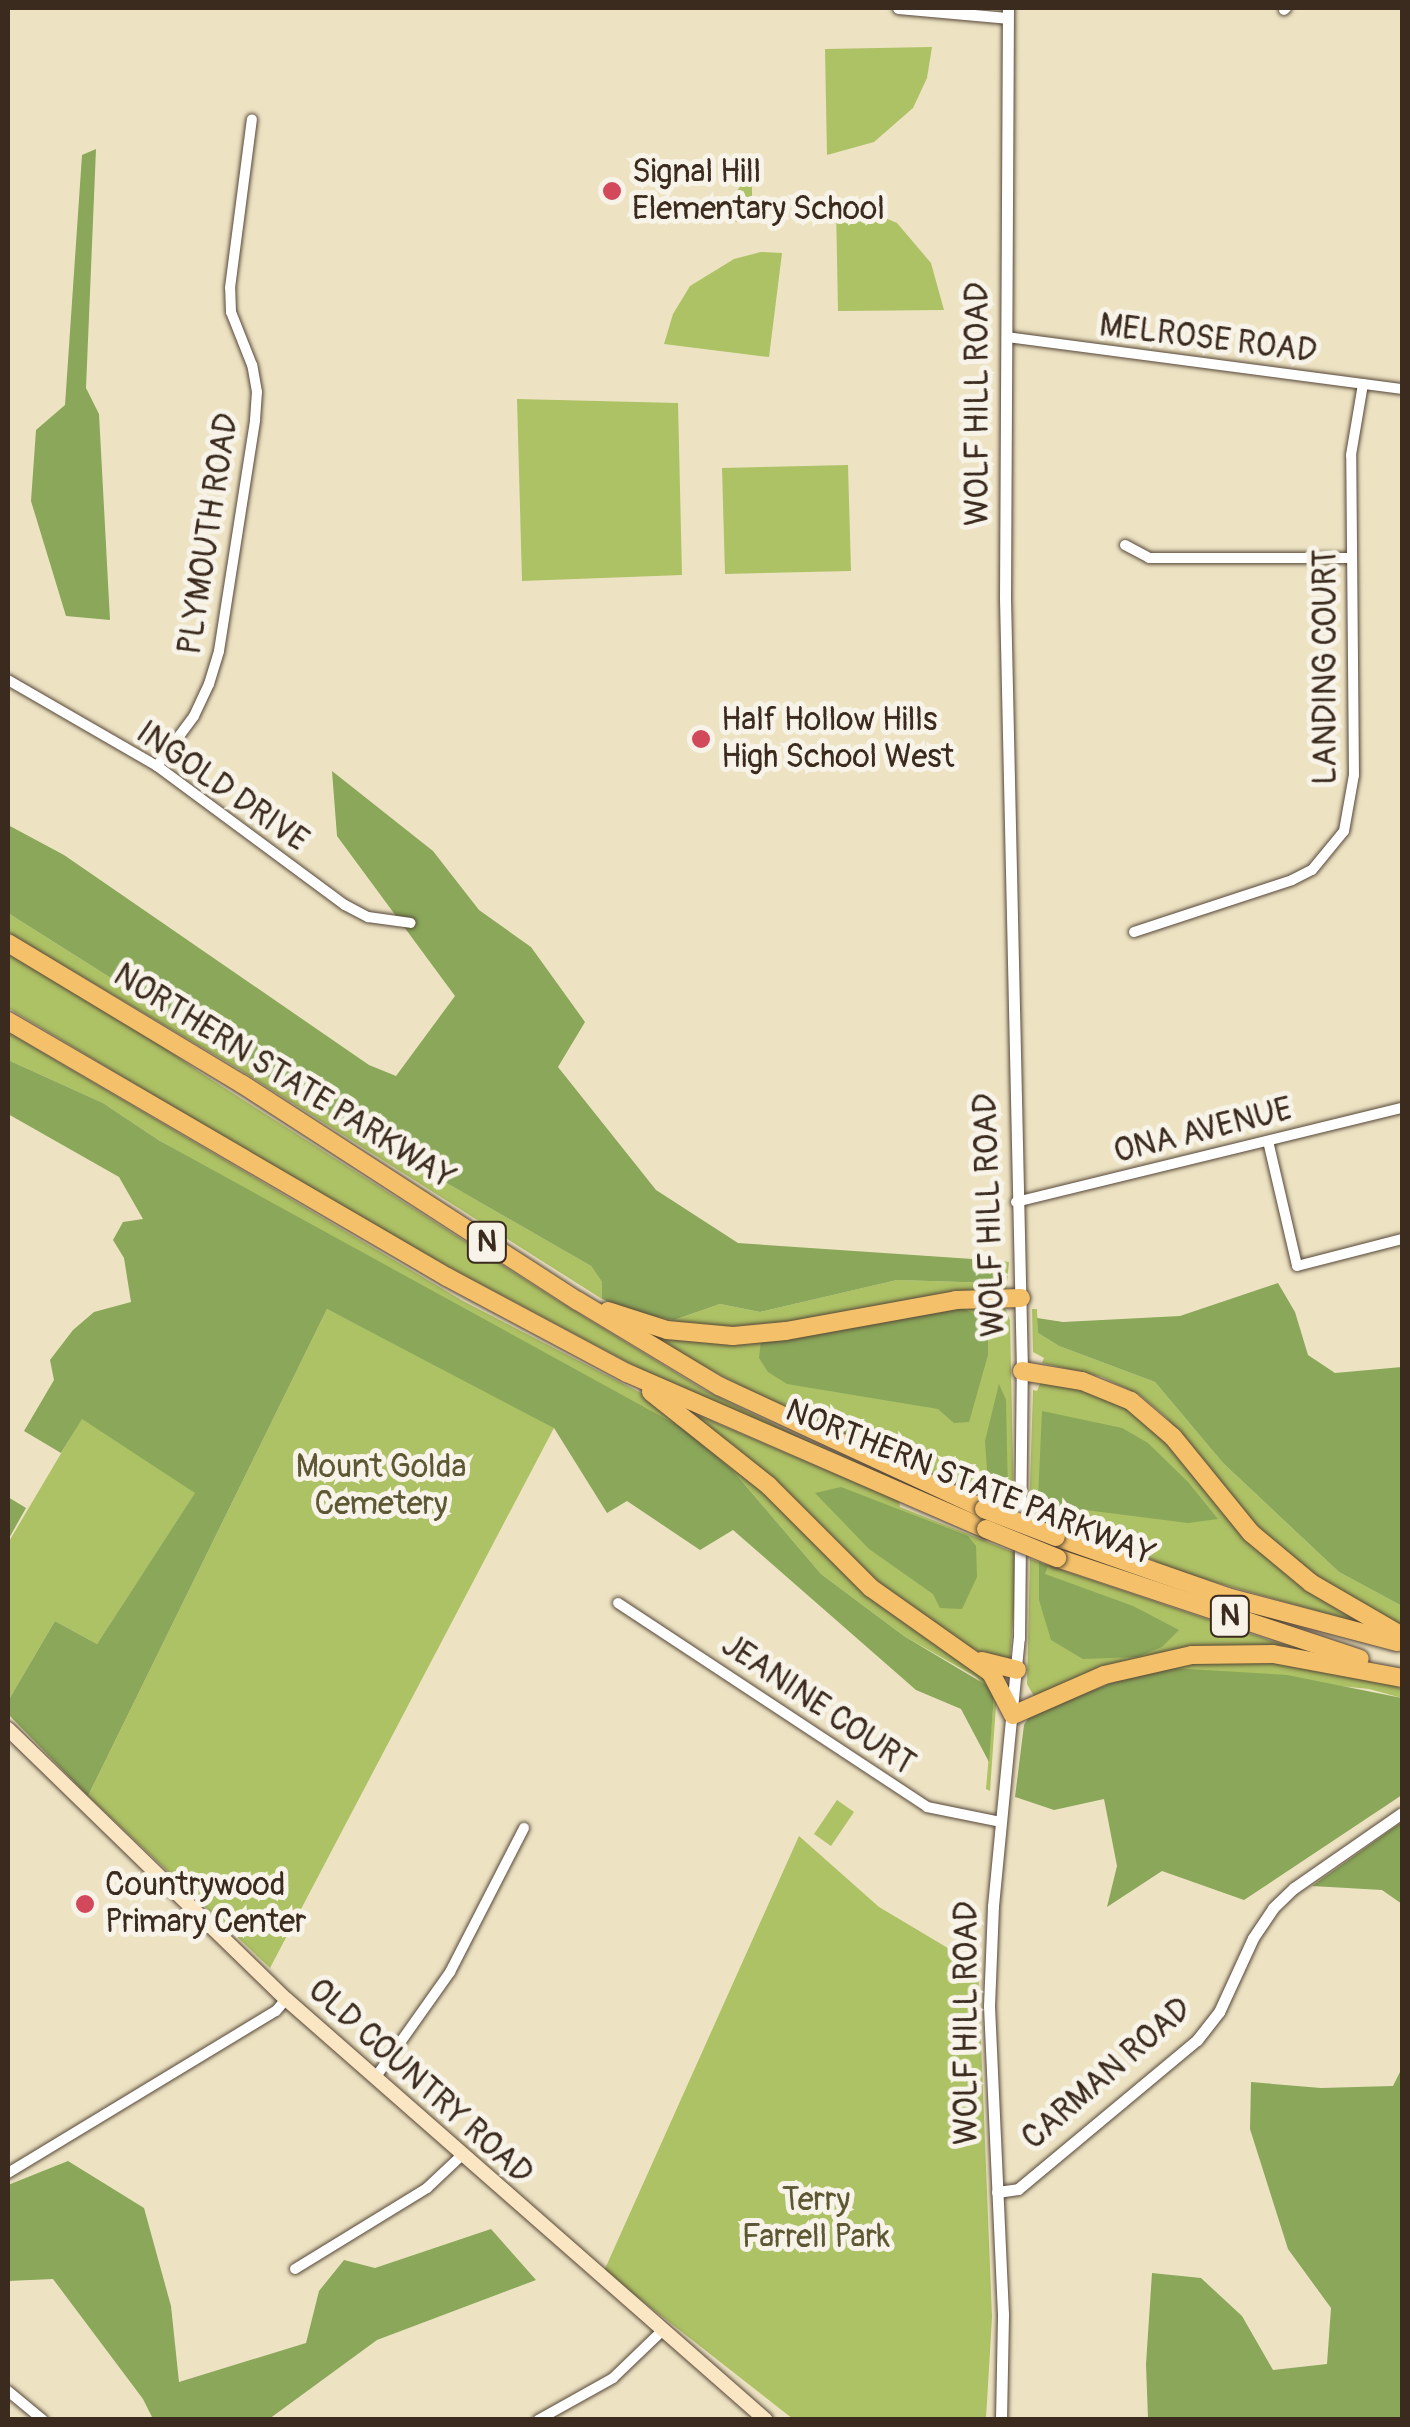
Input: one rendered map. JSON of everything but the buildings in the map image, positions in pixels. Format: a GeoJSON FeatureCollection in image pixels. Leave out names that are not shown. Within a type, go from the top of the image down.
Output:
{"type":"FeatureCollection","features":[{"type":"Feature","properties":{"kind":"highway","name":"NORTHERN STATE PARKWAY"},"geometry":{"type":"LineString","coordinates":[[8,943],[242,1084],[578,1301],[719,1386],[984,1509],[1056,1537],[1228,1597],[1402,1644]]}},
{"type":"Feature","properties":{"kind":"highway","name":"NORTHERN STATE PARKWAY"},"geometry":{"type":"LineString","coordinates":[[8,1021],[446,1276],[627,1373],[1057,1558],[1402,1675]]}},
{"type":"Feature","properties":{"kind":"highway"},"geometry":{"type":"LineString","coordinates":[[578,1301],[667,1330],[734,1336],[786,1332],[956,1300],[1021,1298]]}},
{"type":"Feature","properties":{"kind":"highway"},"geometry":{"type":"LineString","coordinates":[[1022,1371],[1082,1381],[1131,1401],[1173,1438],[1251,1532],[1311,1584],[1402,1636]]}},
{"type":"Feature","properties":{"kind":"highway"},"geometry":{"type":"LineString","coordinates":[[627,1373],[769,1486],[871,1588],[972,1658],[998,1681],[1013,1715],[1104,1675],[1192,1655],[1272,1654],[1402,1675]]}},
{"type":"Feature","properties":{"kind":"highway"},"geometry":{"type":"LineString","coordinates":[[972,1658],[1016,1670]]}},
{"type":"Feature","properties":{"kind":"main road","name":"OLD COUNTRY ROAD"},"geometry":{"type":"LineString","coordinates":[[8,1729],[286,1999],[766,2420]]}},
{"type":"Feature","properties":{"kind":"street"},"geometry":{"type":"LineString","coordinates":[[898,8],[1008,13]]}},
{"type":"Feature","properties":{"kind":"street","name":"WOLF HILL ROAD"},"geometry":{"type":"LineString","coordinates":[[1002,2420],[989,2006],[1000,1822],[1016,1670],[1022,1371],[1005,598],[1008,13]]}},
{"type":"Feature","properties":{"kind":"street","name":"PLYMOUTH ROAD"},"geometry":{"type":"LineString","coordinates":[[157,766],[194,716],[218,650],[255,420],[257,392],[252,365],[231,312],[230,288],[252,119]]}},
{"type":"Feature","properties":{"kind":"street","name":"MELROSE ROAD"},"geometry":{"type":"LineString","coordinates":[[1006,337],[1402,390]]}},
{"type":"Feature","properties":{"kind":"street","name":"LANDING COURT"},"geometry":{"type":"LineString","coordinates":[[1134,932],[1292,880],[1312,870],[1344,831],[1354,776],[1351,455],[1363,384]]}},
{"type":"Feature","properties":{"kind":"street"},"geometry":{"type":"LineString","coordinates":[[1126,545],[1149,558],[1351,558]]}},
{"type":"Feature","properties":{"kind":"street","name":"INGOLD DRIVE"},"geometry":{"type":"LineString","coordinates":[[8,680],[157,766],[345,904],[368,916],[411,922]]}},
{"type":"Feature","properties":{"kind":"street","name":"ONA AVENUE"},"geometry":{"type":"LineString","coordinates":[[1016,1202],[1402,1108]]}},
{"type":"Feature","properties":{"kind":"street"},"geometry":{"type":"LineString","coordinates":[[1268,1141],[1297,1266],[1402,1239]]}},
{"type":"Feature","properties":{"kind":"street","name":"JEANINE COURT"},"geometry":{"type":"LineString","coordinates":[[618,1603],[927,1807],[1000,1822]]}},
{"type":"Feature","properties":{"kind":"street","name":"CARMAN ROAD"},"geometry":{"type":"LineString","coordinates":[[997,2192],[1018,2189],[1197,2040],[1220,2012],[1253,1938],[1273,1908],[1294,1888],[1402,1813]]}},
{"type":"Feature","properties":{"kind":"street"},"geometry":{"type":"LineString","coordinates":[[375,2078],[450,1972],[524,1828]]}},
{"type":"Feature","properties":{"kind":"street"},"geometry":{"type":"LineString","coordinates":[[8,2173],[260,2021],[286,1999]]}},
{"type":"Feature","properties":{"kind":"street"},"geometry":{"type":"LineString","coordinates":[[295,2270],[426,2188],[462,2154]]}},
{"type":"Feature","properties":{"kind":"street"},"geometry":{"type":"LineString","coordinates":[[538,2420],[613,2378],[662,2332]]}},
{"type":"Feature","properties":{"kind":"street"},"geometry":{"type":"LineString","coordinates":[[8,2391],[42,2420]]}},
{"type":"Feature","properties":{"kind":"green space"},"geometry":{"type":"Polygon","coordinates":[[[932,47],[927,78],[913,108],[874,142],[827,155],[825,49],[932,47]]]}},
{"type":"Feature","properties":{"kind":"green space"},"geometry":{"type":"Polygon","coordinates":[[[96,149],[86,388],[99,414],[110,620],[66,616],[31,501],[36,430],[65,405],[82,155],[96,149]]]}},
{"type":"Feature","properties":{"kind":"green space"},"geometry":{"type":"Polygon","coordinates":[[[744,181],[752,186],[752,206],[747,218],[736,222],[725,208],[744,181]]]}},
{"type":"Feature","properties":{"kind":"green space"},"geometry":{"type":"Polygon","coordinates":[[[836,205],[867,210],[897,223],[931,263],[944,310],[838,311],[836,205]]]}},
{"type":"Feature","properties":{"kind":"green space"},"geometry":{"type":"Polygon","coordinates":[[[761,252],[782,253],[769,357],[664,344],[673,314],[690,286],[734,259],[761,252]]]}},
{"type":"Feature","properties":{"kind":"green space"},"geometry":{"type":"Polygon","coordinates":[[[517,399],[678,403],[682,575],[522,581],[517,399]]]}},
{"type":"Feature","properties":{"kind":"green space"},"geometry":{"type":"Polygon","coordinates":[[[848,465],[851,571],[725,574],[722,468],[848,465]]]}},
{"type":"Feature","properties":{"kind":"green space"},"geometry":{"type":"Polygon","coordinates":[[[332,771],[433,851],[479,910],[531,947],[585,1022],[558,1067],[656,1190],[738,1243],[1002,1261],[993,1283],[897,1280],[760,1312],[720,1304],[674,1320],[634,1313],[602,1299],[602,1282],[591,1266],[323,1112],[8,913],[8,825],[64,855],[369,1065],[396,1076],[455,996],[337,836],[332,771]]]}},
{"type":"Feature","properties":{"kind":"green space"},"geometry":{"type":"Polygon","coordinates":[[[8,913],[323,1112],[591,1266],[602,1282],[602,1299],[237,1068],[8,933],[8,913]]]}},
{"type":"Feature","properties":{"kind":"green space"},"geometry":{"type":"Polygon","coordinates":[[[8,949],[63,978],[198,1071],[557,1300],[704,1390],[835,1454],[833,1458],[655,1377],[370,1225],[8,1008],[8,949]]]}},
{"type":"Feature","properties":{"kind":"green space"},"geometry":{"type":"Polygon","coordinates":[[[8,1032],[465,1302],[643,1394],[779,1504],[829,1559],[886,1609],[983,1670],[997,1691],[990,1791],[986,1789],[994,1696],[976,1677],[904,1636],[821,1574],[734,1472],[160,1141],[103,1103],[8,1060],[8,1032]]]}},
{"type":"Feature","properties":{"kind":"green space"},"geometry":{"type":"Polygon","coordinates":[[[8,1060],[103,1103],[160,1141],[684,1429],[734,1472],[821,1574],[904,1636],[986,1685],[994,1695],[989,1762],[961,1709],[916,1690],[733,1530],[700,1550],[627,1501],[607,1513],[554,1428],[327,1309],[88,1796],[8,1714],[8,1701],[55,1621],[97,1644],[195,1493],[82,1419],[61,1453],[24,1431],[54,1380],[50,1360],[73,1330],[94,1312],[131,1302],[124,1258],[113,1240],[123,1222],[143,1219],[119,1177],[8,1114],[8,1060]]]}},
{"type":"Feature","properties":{"kind":"green space"},"geometry":{"type":"Polygon","coordinates":[[[1002,1261],[1009,1262],[1006,1292],[744,1332],[685,1328],[634,1313],[674,1320],[720,1304],[760,1312],[897,1280],[992,1283],[1002,1261]]]}},
{"type":"Feature","properties":{"kind":"green space"},"geometry":{"type":"Polygon","coordinates":[[[1278,1283],[1295,1312],[1308,1355],[1335,1373],[1402,1367],[1402,1606],[1339,1572],[1223,1463],[1155,1382],[1059,1346],[1038,1333],[1037,1318],[1063,1322],[1180,1316],[1278,1283]]]}},
{"type":"Feature","properties":{"kind":"green space"},"geometry":{"type":"Polygon","coordinates":[[[954,1304],[1004,1306],[1010,1320],[1014,1511],[819,1428],[636,1330],[682,1338],[954,1304]]]}},
{"type":"Feature","properties":{"kind":"green space"},"geometry":{"type":"Polygon","coordinates":[[[954,1304],[976,1315],[988,1333],[988,1355],[969,1422],[954,1423],[938,1409],[787,1384],[768,1372],[759,1358],[761,1340],[954,1304]]]}},
{"type":"Feature","properties":{"kind":"green space","name":"Mount Golda Cemetery"},"geometry":{"type":"Polygon","coordinates":[[[327,1309],[555,1426],[270,1968],[88,1796],[327,1309]]]}},
{"type":"Feature","properties":{"kind":"green space"},"geometry":{"type":"Polygon","coordinates":[[[1032,1309],[1037,1309],[1038,1333],[1059,1346],[1155,1382],[1223,1463],[1339,1572],[1402,1606],[1402,1627],[1299,1567],[1227,1496],[1166,1417],[1140,1395],[1102,1377],[1042,1363],[1044,1358],[1033,1352],[1032,1309]]]}},
{"type":"Feature","properties":{"kind":"green space"},"geometry":{"type":"Polygon","coordinates":[[[1042,1379],[1109,1397],[1143,1417],[1246,1534],[1362,1618],[1360,1623],[1157,1566],[1155,1561],[1029,1517],[1033,1390],[1037,1391],[1042,1379]]]}},
{"type":"Feature","properties":{"kind":"green space"},"geometry":{"type":"Polygon","coordinates":[[[999,1384],[1006,1400],[1008,1495],[1001,1499],[989,1497],[985,1441],[999,1384]]]}},
{"type":"Feature","properties":{"kind":"green space"},"geometry":{"type":"Polygon","coordinates":[[[1042,1411],[1122,1428],[1148,1443],[1188,1482],[1218,1519],[1188,1523],[1054,1506],[1053,1526],[1037,1520],[1042,1411]]]}},
{"type":"Feature","properties":{"kind":"green space"},"geometry":{"type":"Polygon","coordinates":[[[698,1415],[899,1501],[900,1507],[1018,1554],[1010,1657],[1004,1663],[954,1640],[883,1593],[696,1420],[698,1415]]]}},
{"type":"Feature","properties":{"kind":"green space"},"geometry":{"type":"Polygon","coordinates":[[[82,1418],[196,1492],[97,1644],[55,1621],[8,1701],[8,1543],[82,1418]]]}},
{"type":"Feature","properties":{"kind":"green space"},"geometry":{"type":"Polygon","coordinates":[[[841,1487],[968,1536],[976,1546],[977,1577],[962,1609],[940,1608],[933,1594],[869,1549],[815,1493],[841,1487]]]}},
{"type":"Feature","properties":{"kind":"green space"},"geometry":{"type":"Polygon","coordinates":[[[8,1497],[26,1508],[8,1540],[8,1497]]]}},
{"type":"Feature","properties":{"kind":"green space"},"geometry":{"type":"Polygon","coordinates":[[[1030,1559],[1284,1645],[1282,1650],[1231,1647],[1035,1698],[1027,1684],[1030,1559]]]}},
{"type":"Feature","properties":{"kind":"green space"},"geometry":{"type":"Polygon","coordinates":[[[1039,1562],[1048,1566],[1045,1574],[1133,1606],[1179,1630],[1162,1647],[1137,1657],[1083,1659],[1051,1640],[1039,1600],[1039,1562]]]}},
{"type":"Feature","properties":{"kind":"green space"},"geometry":{"type":"Polygon","coordinates":[[[1272,1659],[1390,1684],[1402,1689],[1402,1698],[1369,1689],[1153,1667],[1200,1660],[1272,1659]]]}},
{"type":"Feature","properties":{"kind":"green space"},"geometry":{"type":"Polygon","coordinates":[[[1153,1667],[1287,1675],[1402,1698],[1402,1795],[1244,1900],[1162,1871],[1107,1907],[1117,1866],[1104,1799],[1054,1810],[1015,1797],[1024,1725],[1031,1714],[1153,1667]]]}},
{"type":"Feature","properties":{"kind":"green space"},"geometry":{"type":"Polygon","coordinates":[[[837,1800],[854,1812],[831,1846],[814,1834],[837,1800]]]}},
{"type":"Feature","properties":{"kind":"green space"},"geometry":{"type":"Polygon","coordinates":[[[1402,1822],[1402,1904],[1382,1890],[1312,1886],[1402,1822]]]}},
{"type":"Feature","properties":{"kind":"green space","name":"Terry Farrell Park"},"geometry":{"type":"Polygon","coordinates":[[[799,1836],[879,1907],[978,1966],[992,2317],[986,2419],[793,2419],[604,2271],[799,1836]]]}},
{"type":"Feature","properties":{"kind":"green space"},"geometry":{"type":"Polygon","coordinates":[[[1402,2068],[1402,2419],[1148,2419],[1146,2364],[1152,2273],[1201,2278],[1242,2316],[1273,2370],[1327,2364],[1331,2308],[1288,2249],[1250,2129],[1251,2082],[1321,2088],[1393,2086],[1402,2068]]]}},
{"type":"Feature","properties":{"kind":"green space"},"geometry":{"type":"Polygon","coordinates":[[[68,2161],[144,2208],[171,2306],[179,2382],[306,2343],[319,2291],[344,2260],[375,2268],[491,2229],[536,2280],[377,2340],[269,2419],[153,2419],[143,2399],[53,2279],[8,2281],[8,2185],[68,2161]]]}},
{"type":"Feature","properties":{"kind":"place","name":"Signal Hill Elementary School"},"geometry":{"type":"Point","coordinates":[612,191]}},
{"type":"Feature","properties":{"kind":"place","name":"Half Hollow Hills High School West"},"geometry":{"type":"Point","coordinates":[701,739]}},
{"type":"Feature","properties":{"kind":"place","name":"Countrywood Primary Center"},"geometry":{"type":"Point","coordinates":[85,1904]}}]}
